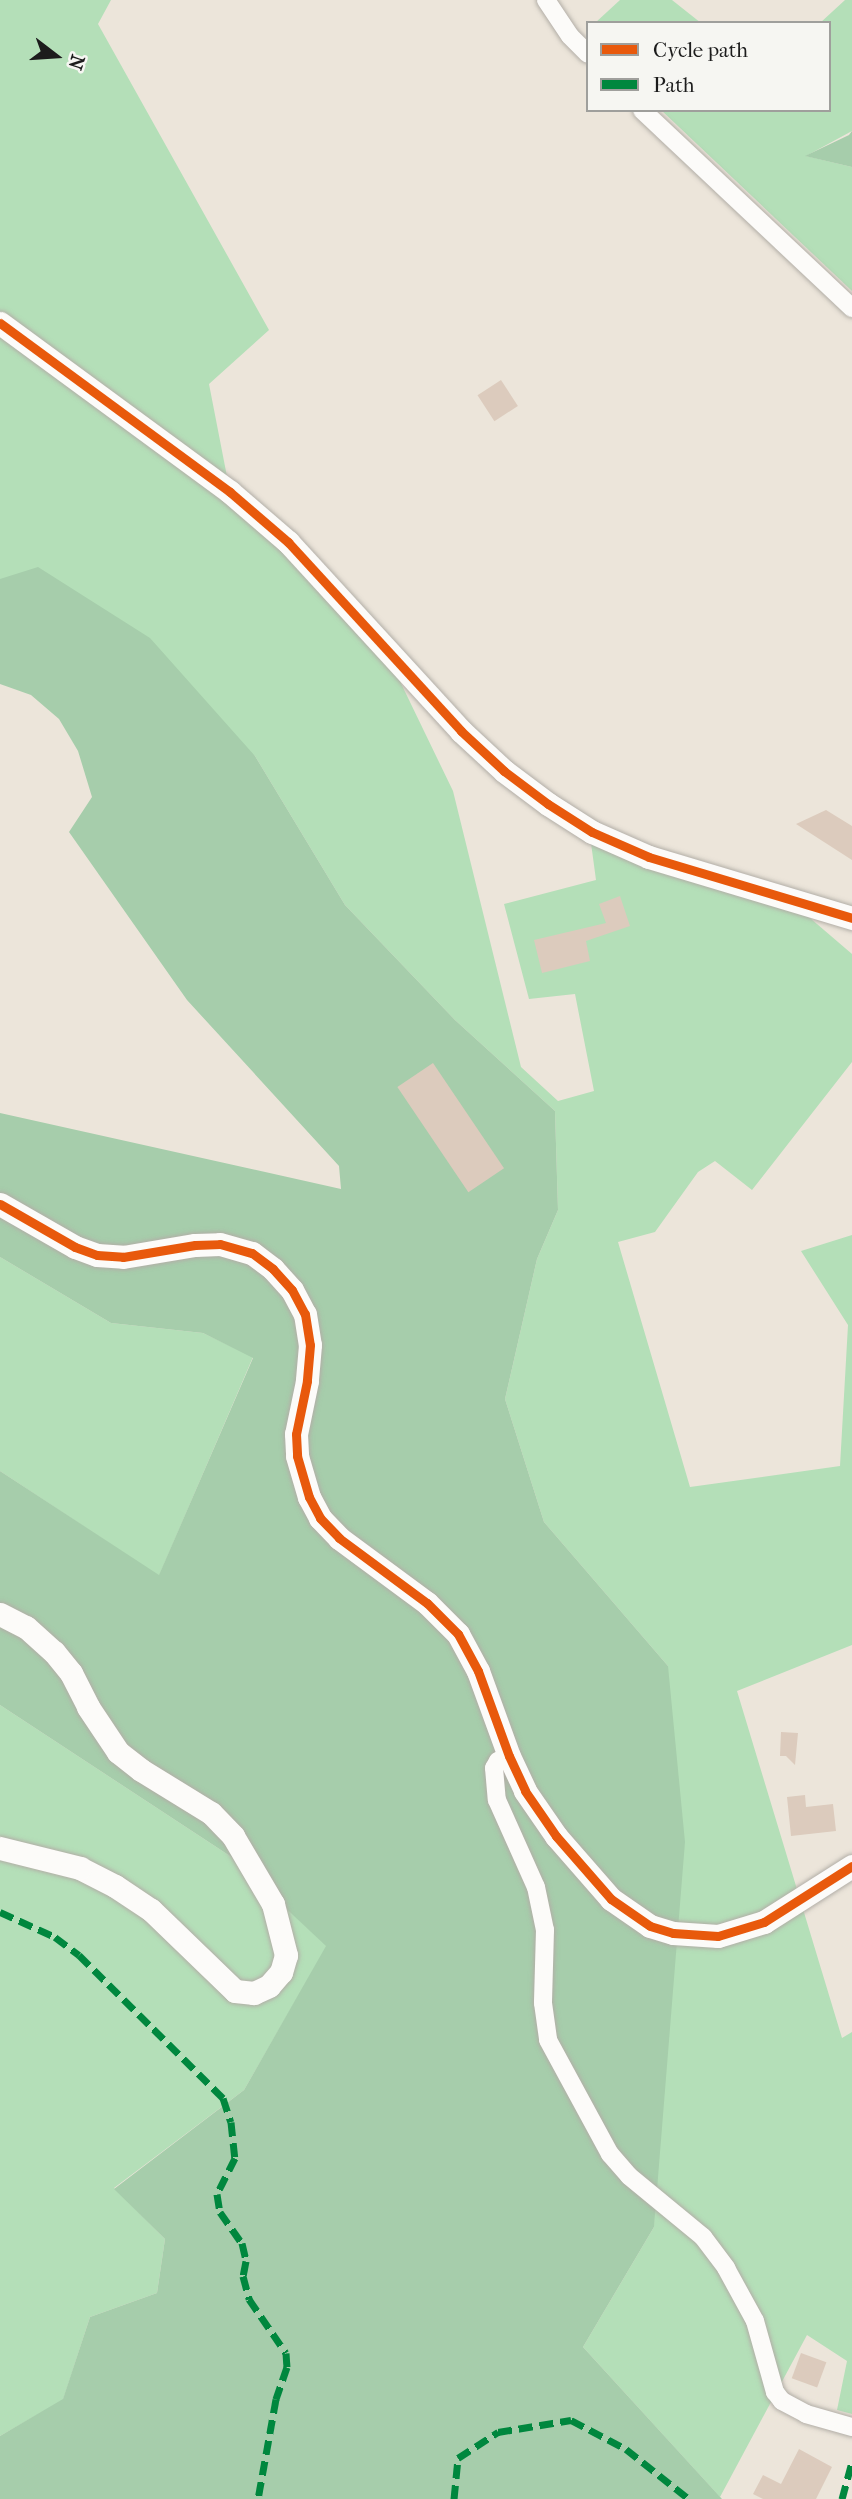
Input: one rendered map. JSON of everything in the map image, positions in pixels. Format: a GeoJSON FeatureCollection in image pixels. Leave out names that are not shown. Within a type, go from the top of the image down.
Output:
{"type":"FeatureCollection","features":[{"type":"Feature","properties":{"kind":"street"},"geometry":{"type":"LineString","coordinates":[[546,0],[570,36],[586,52]]}},
{"type":"Feature","properties":{"kind":"street"},"geometry":{"type":"LineString","coordinates":[[644,112],[852,308]]}},
{"type":"Feature","properties":{"kind":"street"},"geometry":{"type":"LineString","coordinates":[[0,323],[230,492],[288,542],[461,731],[504,771],[548,804],[592,832],[649,857],[852,918]]}},
{"type":"Feature","properties":{"kind":"street"},"geometry":{"type":"LineString","coordinates":[[0,1205],[75,1247],[97,1255],[123,1257],[195,1245],[220,1244],[252,1254],[273,1269],[292,1290],[304,1314],[310,1345],[307,1381],[296,1434],[297,1456],[309,1497],[320,1518],[339,1538],[427,1603],[458,1634],[478,1671],[509,1756],[525,1791],[587,1874],[631,1915],[673,1933],[718,1936],[764,1922],[852,1866]]}},
{"type":"Feature","properties":{"kind":"street"},"geometry":{"type":"LineString","coordinates":[[0,1614],[26,1627],[54,1652],[71,1673],[88,1707],[118,1752],[141,1770],[211,1813],[233,1836],[273,1904],[286,1955],[281,1972],[269,1986],[254,1993],[235,1991],[151,1910],[115,1886],[80,1868],[0,1848]]}},
{"type":"Feature","properties":{"kind":"street"},"geometry":{"type":"LineString","coordinates":[[509,1756],[498,1761],[494,1768],[497,1800],[536,1887],[545,1930],[543,2003],[548,2040],[610,2154],[629,2176],[672,2208],[703,2237],[726,2268],[755,2321],[771,2382],[782,2401],[806,2414],[852,2427]]}},
{"type":"Feature","properties":{"kind":"green space"},"geometry":{"type":"Polygon","coordinates":[[[0,0],[111,0],[98,24],[269,330],[209,384],[230,492],[381,642],[453,791],[521,1067],[558,1101],[594,1091],[575,994],[529,999],[504,904],[596,880],[591,843],[768,882],[852,954],[852,1062],[752,1190],[715,1161],[698,1172],[655,1232],[618,1242],[690,1487],[840,1466],[848,1325],[801,1251],[852,1235],[852,1645],[737,1691],[842,2038],[852,2032],[852,2414],[837,2410],[847,2361],[807,2335],[720,2497],[583,2347],[654,2227],[668,1666],[544,1522],[505,1399],[537,1259],[558,1210],[555,1111],[455,1020],[345,905],[255,756],[0,579],[0,0]]]}},
{"type":"Feature","properties":{"kind":"green space"},"geometry":{"type":"Polygon","coordinates":[[[620,0],[672,0],[698,21],[597,21],[620,0]]]}},
{"type":"Feature","properties":{"kind":"green space"},"geometry":{"type":"Polygon","coordinates":[[[845,0],[852,0],[852,131],[806,156],[852,167],[852,291],[663,112],[831,112],[831,21],[822,21],[845,0]]]}},
{"type":"Feature","properties":{"kind":"green space"},"geometry":{"type":"Polygon","coordinates":[[[852,131],[852,167],[805,156],[849,135],[852,131]]]}},
{"type":"Feature","properties":{"kind":"green space"},"geometry":{"type":"Polygon","coordinates":[[[38,567],[150,638],[255,756],[345,905],[455,1020],[555,1111],[558,1210],[537,1259],[505,1399],[544,1522],[668,1666],[685,1842],[654,2227],[583,2347],[722,2499],[0,2499],[0,2436],[63,2399],[90,2317],[157,2293],[165,2239],[114,2189],[244,2090],[326,1946],[230,1856],[0,1705],[0,1471],[159,1575],[253,1358],[203,1333],[111,1323],[0,1257],[0,1113],[341,1189],[339,1166],[187,1000],[69,832],[92,797],[78,751],[59,719],[31,695],[0,684],[0,579],[38,567]]]}},
{"type":"Feature","properties":{"kind":"green space"},"geometry":{"type":"Polygon","coordinates":[[[0,1257],[111,1323],[203,1333],[253,1357],[159,1576],[0,1471],[0,1257]]]}},
{"type":"Feature","properties":{"kind":"green space"},"geometry":{"type":"Polygon","coordinates":[[[0,1705],[230,1856],[327,1946],[244,2090],[114,2188],[165,2239],[157,2293],[90,2317],[63,2400],[0,2436],[0,1705]]]}},
{"type":"Feature","properties":{"kind":"building"},"geometry":{"type":"Polygon","coordinates":[[[501,380],[518,406],[494,421],[478,395],[501,380]]]}},
{"type":"Feature","properties":{"kind":"building"},"geometry":{"type":"Polygon","coordinates":[[[826,810],[852,826],[852,860],[796,824],[826,810]]]}},
{"type":"Feature","properties":{"kind":"building"},"geometry":{"type":"Polygon","coordinates":[[[620,896],[630,926],[586,941],[590,961],[542,973],[534,940],[606,923],[599,904],[620,896]]]}},
{"type":"Feature","properties":{"kind":"building"},"geometry":{"type":"Polygon","coordinates":[[[433,1063],[504,1168],[468,1192],[397,1087],[433,1063]]]}},
{"type":"Feature","properties":{"kind":"building"},"geometry":{"type":"Polygon","coordinates":[[[781,1732],[798,1733],[795,1765],[786,1756],[780,1756],[781,1732]]]}},
{"type":"Feature","properties":{"kind":"building"},"geometry":{"type":"Polygon","coordinates":[[[805,1795],[806,1807],[833,1804],[836,1831],[791,1836],[787,1797],[805,1795]]]}},
{"type":"Feature","properties":{"kind":"building"},"geometry":{"type":"Polygon","coordinates":[[[801,2353],[826,2362],[817,2388],[792,2378],[801,2353]]]}},
{"type":"Feature","properties":{"kind":"building"},"geometry":{"type":"Polygon","coordinates":[[[799,2449],[832,2467],[816,2499],[763,2499],[753,2494],[763,2475],[781,2484],[799,2449]]]}},
{"type":"Feature","properties":{"kind":"marked path"},"geometry":{"type":"LineString","coordinates":[[0,1912],[55,1937],[79,1955],[223,2098],[231,2122],[235,2158],[217,2194],[220,2212],[242,2243],[246,2261],[243,2276],[249,2299],[286,2353],[287,2367],[276,2399],[258,2499]]}},
{"type":"Feature","properties":{"kind":"marked path"},"geometry":{"type":"LineString","coordinates":[[454,2499],[458,2458],[498,2432],[571,2420],[626,2449],[689,2499]]}},
{"type":"Feature","properties":{"kind":"marked path"},"geometry":{"type":"LineString","coordinates":[[842,2499],[852,2461]]}},
{"type":"Feature","properties":{"kind":"cycle path"},"geometry":{"type":"LineString","coordinates":[[0,323],[230,492],[288,542],[461,731],[504,771],[548,804],[592,832],[649,857],[852,918]]}},
{"type":"Feature","properties":{"kind":"cycle path"},"geometry":{"type":"LineString","coordinates":[[0,1204],[75,1247],[97,1255],[123,1257],[195,1245],[220,1244],[252,1253],[273,1269],[292,1290],[305,1314],[310,1345],[307,1381],[296,1434],[297,1456],[309,1497],[320,1518],[339,1538],[427,1603],[458,1634],[478,1671],[509,1756],[525,1791],[556,1836],[611,1899],[650,1926],[673,1933],[718,1936],[764,1922],[852,1866]]}}]}
